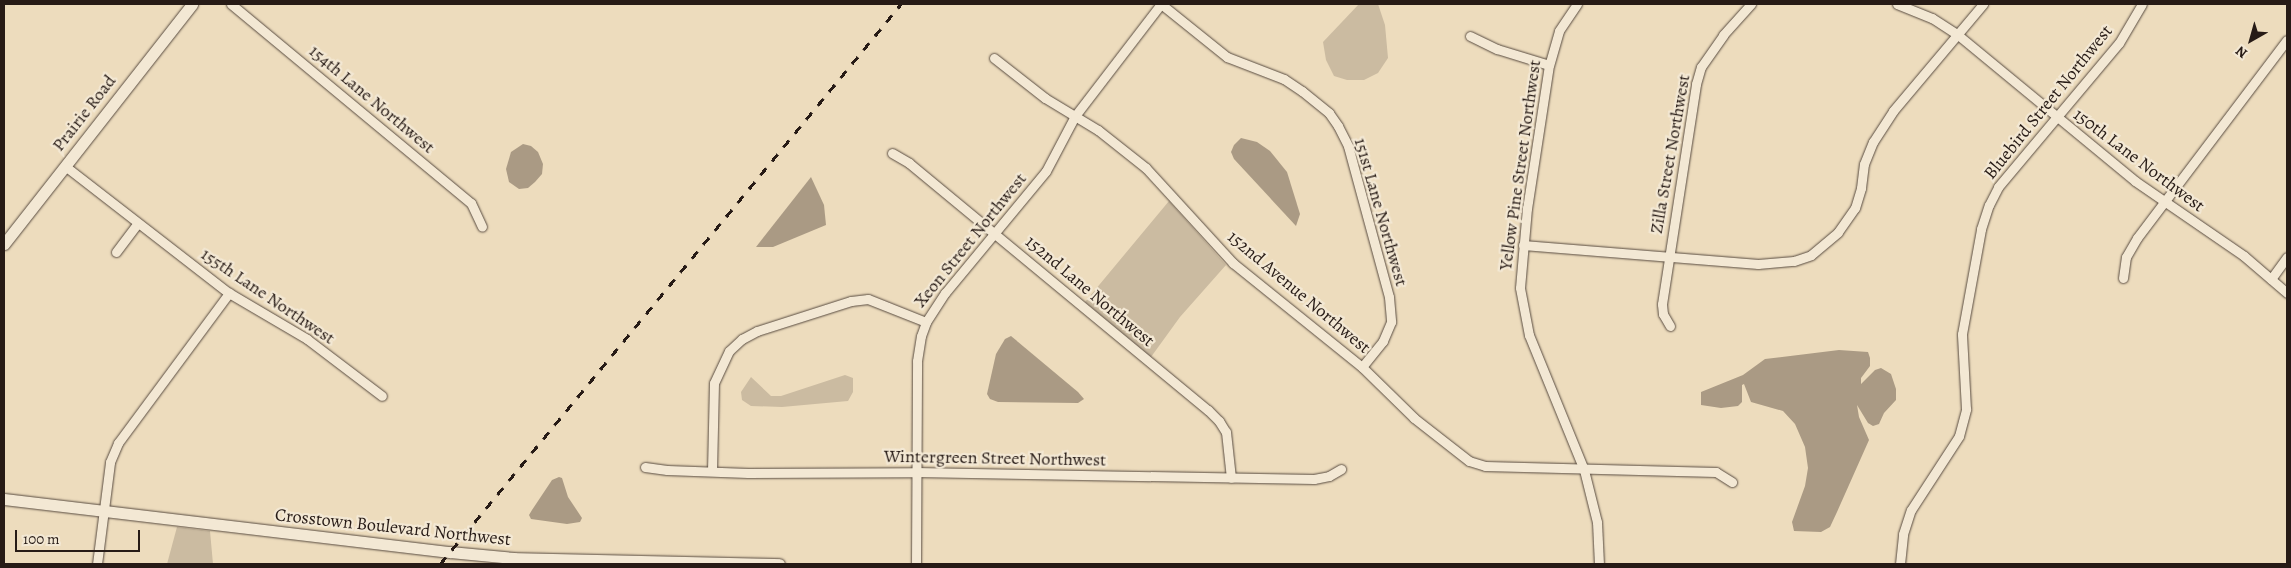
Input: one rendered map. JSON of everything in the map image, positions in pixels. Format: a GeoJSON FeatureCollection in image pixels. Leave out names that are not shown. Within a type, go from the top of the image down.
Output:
{"type":"FeatureCollection","features":[{"type":"Feature","properties":{"kind":"street","name":"Prairie Road"},"geometry":{"type":"LineString","coordinates":[[4,244],[192,4]]}},
{"type":"Feature","properties":{"kind":"street","name":"154th Lane Northwest"},"geometry":{"type":"LineString","coordinates":[[231,4],[471,203],[482,227]]}},
{"type":"Feature","properties":{"kind":"street","name":"Xeon Street Northwest"},"geometry":{"type":"LineString","coordinates":[[916,564],[915,472],[918,350],[926,322],[945,293],[1046,171],[1075,116],[1161,4]]}},
{"type":"Feature","properties":{"kind":"street","name":"151st Lane Northwest"},"geometry":{"type":"LineString","coordinates":[[1161,4],[1227,58],[1284,79],[1302,91],[1329,113],[1338,126],[1348,146],[1388,297],[1392,322],[1383,341],[1362,367]]}},
{"type":"Feature","properties":{"kind":"street","name":"Yellow Pine Street Northwest"},"geometry":{"type":"LineString","coordinates":[[1577,4],[1559,31],[1549,64],[1523,245],[1520,288],[1530,335],[1584,470],[1597,522],[1599,564]]}},
{"type":"Feature","properties":{"kind":"street","name":"Zilla Street Northwest"},"geometry":{"type":"LineString","coordinates":[[1670,326],[1663,314],[1662,304],[1688,133],[1701,67],[1723,35],[1750,4]]}},
{"type":"Feature","properties":{"kind":"street","name":"150th Lane Northwest"},"geometry":{"type":"LineString","coordinates":[[1897,4],[1932,18],[1958,35],[2165,203],[2244,256],[2287,293]]}},
{"type":"Feature","properties":{"kind":"street"},"geometry":{"type":"LineString","coordinates":[[1523,245],[1758,264],[1794,261],[1811,255],[1823,247],[1838,232],[1855,208],[1861,188],[1864,164],[1872,142],[1893,111],[1983,4]]}},
{"type":"Feature","properties":{"kind":"street","name":"Bluebird Street Northwest"},"geometry":{"type":"LineString","coordinates":[[1900,564],[1903,534],[1911,510],[1959,436],[1966,409],[1962,334],[1982,229],[1989,205],[1998,187],[2058,118],[2119,43],[2142,4]]}},
{"type":"Feature","properties":{"kind":"street"},"geometry":{"type":"LineString","coordinates":[[1470,36],[1496,48],[1549,64]]}},
{"type":"Feature","properties":{"kind":"street"},"geometry":{"type":"LineString","coordinates":[[2123,278],[2126,257],[2138,238],[2287,40]]}},
{"type":"Feature","properties":{"kind":"street","name":"152nd Avenue Northwest"},"geometry":{"type":"LineString","coordinates":[[994,58],[1045,98],[1075,116],[1146,168],[1234,263],[1362,367],[1414,418],[1469,461],[1485,466],[1584,470]]}},
{"type":"Feature","properties":{"kind":"street","name":"152nd Lane Northwest"},"geometry":{"type":"LineString","coordinates":[[892,153],[908,163],[994,233],[1219,421],[1226,432],[1231,478]]}},
{"type":"Feature","properties":{"kind":"street","name":"155th Lane Northwest"},"geometry":{"type":"LineString","coordinates":[[64,166],[229,293],[307,339],[382,396]]}},
{"type":"Feature","properties":{"kind":"street"},"geometry":{"type":"LineString","coordinates":[[116,252],[138,223]]}},
{"type":"Feature","properties":{"kind":"street"},"geometry":{"type":"LineString","coordinates":[[2271,279],[2287,257]]}},
{"type":"Feature","properties":{"kind":"street"},"geometry":{"type":"LineString","coordinates":[[97,564],[110,462],[118,443],[229,293]]}},
{"type":"Feature","properties":{"kind":"street"},"geometry":{"type":"LineString","coordinates":[[712,471],[714,383],[729,351],[742,338],[757,331],[851,300],[868,299],[926,322]]}},
{"type":"Feature","properties":{"kind":"street","name":"Wintergreen Street Northwest"},"geometry":{"type":"LineString","coordinates":[[645,467],[667,470],[748,473],[915,472],[1314,479],[1329,476],[1342,469]]}},
{"type":"Feature","properties":{"kind":"street"},"geometry":{"type":"LineString","coordinates":[[1584,470],[1716,472],[1732,482]]}},
{"type":"Feature","properties":{"kind":"street","name":"Crosstown Boulevard Northwest"},"geometry":{"type":"LineString","coordinates":[[4,499],[103,512],[514,558],[779,564]]}},
{"type":"Feature","properties":{"kind":"shaded area"},"geometry":{"type":"Polygon","coordinates":[[[1359,4],[1378,4],[1385,25],[1388,58],[1378,73],[1364,80],[1347,80],[1334,76],[1326,60],[1323,42],[1359,4]]]}},
{"type":"Feature","properties":{"kind":"shaded area"},"geometry":{"type":"Polygon","coordinates":[[[1241,138],[1257,142],[1270,151],[1287,172],[1300,214],[1296,226],[1234,159],[1231,152],[1234,145],[1241,138]]]}},
{"type":"Feature","properties":{"kind":"shaded area"},"geometry":{"type":"Polygon","coordinates":[[[523,144],[531,146],[538,152],[543,164],[542,174],[535,182],[528,188],[519,189],[509,182],[506,169],[511,152],[523,144]]]}},
{"type":"Feature","properties":{"kind":"shaded area"},"geometry":{"type":"Polygon","coordinates":[[[811,177],[824,205],[826,225],[773,247],[756,247],[811,177]]]}},
{"type":"Feature","properties":{"kind":"shaded area"},"geometry":{"type":"Polygon","coordinates":[[[1169,201],[1226,265],[1180,317],[1151,357],[1085,302],[1169,201]]]}},
{"type":"Feature","properties":{"kind":"shaded area"},"geometry":{"type":"Polygon","coordinates":[[[1011,336],[1084,399],[1078,403],[998,402],[990,399],[987,394],[996,354],[1005,339],[1011,336]]]}},
{"type":"Feature","properties":{"kind":"shaded area"},"geometry":{"type":"Polygon","coordinates":[[[1839,350],[1868,352],[1870,366],[1861,378],[1861,384],[1875,370],[1881,368],[1891,374],[1896,389],[1896,400],[1884,413],[1879,424],[1873,426],[1868,423],[1857,405],[1859,417],[1869,440],[1830,527],[1821,532],[1794,531],[1792,522],[1805,486],[1808,468],[1805,447],[1795,424],[1783,411],[1751,402],[1744,384],[1742,385],[1742,402],[1738,406],[1721,408],[1701,405],[1701,392],[1743,375],[1765,359],[1839,350]]]}},
{"type":"Feature","properties":{"kind":"shaded area"},"geometry":{"type":"Polygon","coordinates":[[[845,375],[853,378],[853,392],[848,401],[782,407],[751,406],[742,400],[741,392],[751,377],[771,396],[781,396],[845,375]]]}},
{"type":"Feature","properties":{"kind":"shaded area"},"geometry":{"type":"Polygon","coordinates":[[[559,477],[562,478],[568,497],[582,518],[580,522],[567,524],[531,519],[529,515],[552,480],[559,477]]]}},
{"type":"Feature","properties":{"kind":"shaded area"},"geometry":{"type":"Polygon","coordinates":[[[177,527],[210,531],[213,564],[167,564],[177,527]]]}},
{"type":"Feature","properties":{"kind":"railway"},"geometry":{"type":"LineString","coordinates":[[440,564],[901,4]]}}]}
